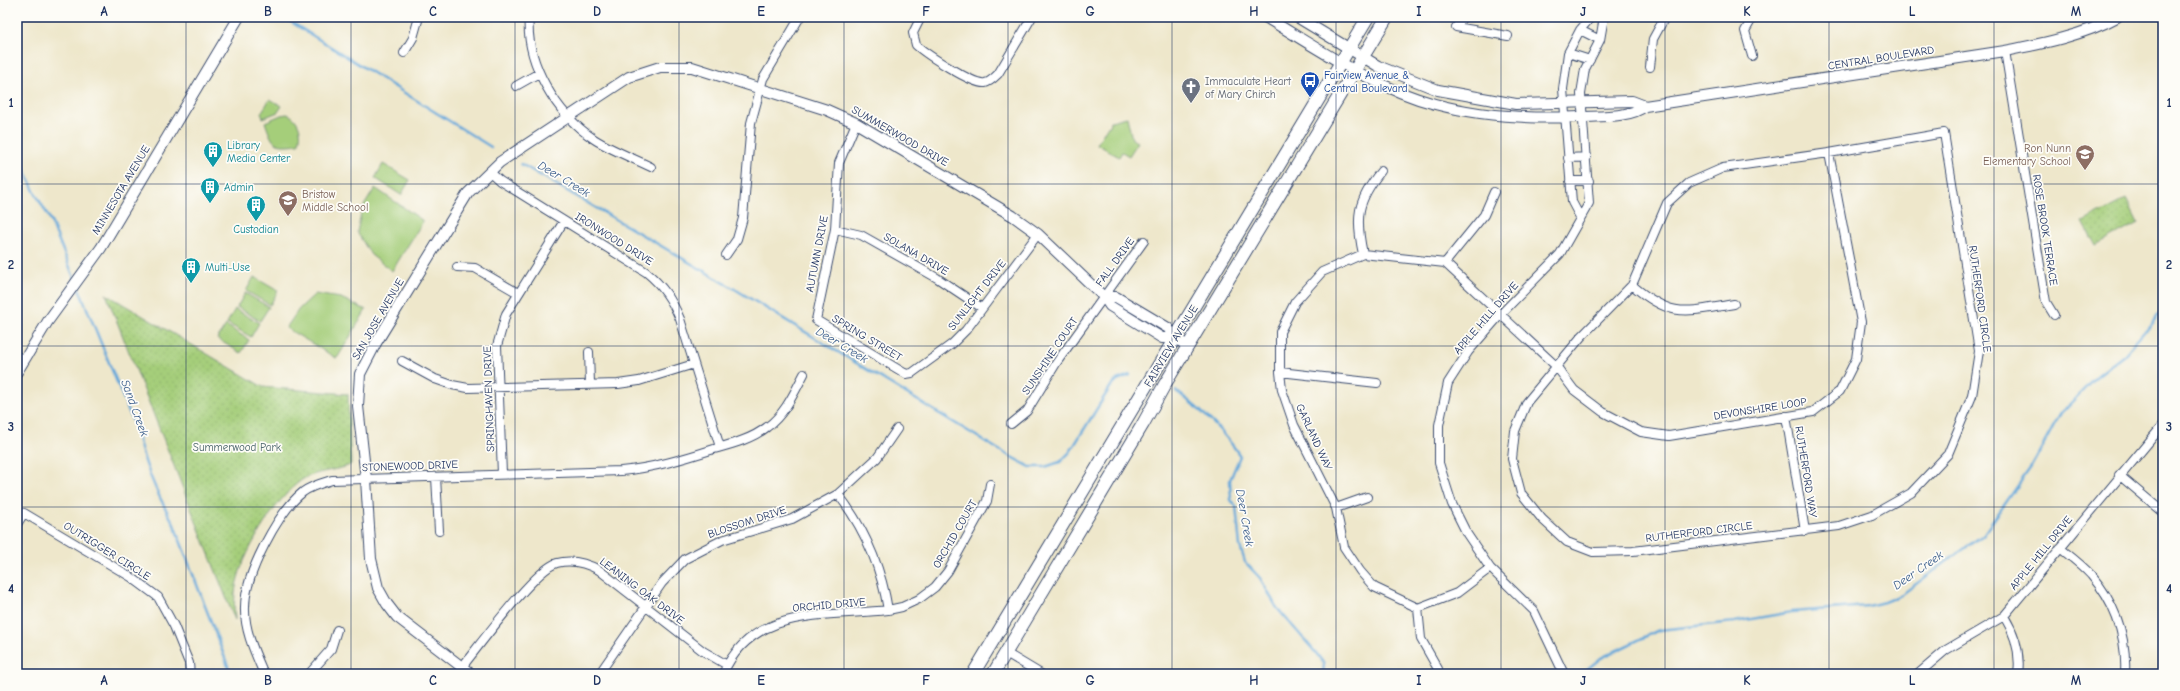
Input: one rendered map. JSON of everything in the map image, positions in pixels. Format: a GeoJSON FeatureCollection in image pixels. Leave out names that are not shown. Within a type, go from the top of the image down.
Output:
{"type":"FeatureCollection","features":[{"type":"Feature","properties":{"kind":"main road","name":"FAIRVIEW AVENUE"},"geometry":{"type":"LineString","coordinates":[[973,674],[1368,17]]}},
{"type":"Feature","properties":{"kind":"main road","name":"FAIRVIEW AVENUE"},"geometry":{"type":"LineString","coordinates":[[993,674],[1386,17]]}},
{"type":"Feature","properties":{"kind":"street","name":"MINNESOTA AVENUE"},"geometry":{"type":"LineString","coordinates":[[17,372],[20,358],[101,248],[239,17]]}},
{"type":"Feature","properties":{"kind":"street"},"geometry":{"type":"LineString","coordinates":[[404,53],[413,38],[419,17]]}},
{"type":"Feature","properties":{"kind":"street"},"geometry":{"type":"LineString","coordinates":[[529,17],[529,44],[539,73],[568,116],[595,140],[651,167]]}},
{"type":"Feature","properties":{"kind":"street"},"geometry":{"type":"LineString","coordinates":[[726,255],[737,239],[743,218],[751,123],[760,88],[763,79],[800,17]]}},
{"type":"Feature","properties":{"kind":"street"},"geometry":{"type":"LineString","coordinates":[[921,17],[913,34],[916,45],[969,78],[984,83],[990,81],[998,74],[1032,17]]}},
{"type":"Feature","properties":{"kind":"street","name":"CENTRAL BOULEVARD"},"geometry":{"type":"LineString","coordinates":[[1265,17],[1389,87],[1434,104],[1515,118],[1584,117],[1638,112],[1645,106]]}},
{"type":"Feature","properties":{"kind":"street","name":"CENTRAL BOULEVARD"},"geometry":{"type":"LineString","coordinates":[[1297,17],[1395,74],[1438,90],[1516,104],[1564,104],[1632,101],[1645,106],[2005,51],[2040,44],[2104,24],[2117,17]]}},
{"type":"Feature","properties":{"kind":"street"},"geometry":{"type":"LineString","coordinates":[[1463,17],[1456,27],[1508,36]]}},
{"type":"Feature","properties":{"kind":"street"},"geometry":{"type":"LineString","coordinates":[[1580,216],[1572,202],[1564,118],[1563,89],[1568,53],[1580,30],[1591,17]]}},
{"type":"Feature","properties":{"kind":"street","name":"APPLE HILL DRIVE"},"geometry":{"type":"LineString","coordinates":[[1564,674],[1534,611],[1490,568],[1467,534],[1452,504],[1439,463],[1439,425],[1448,384],[1468,352],[1501,314],[1560,254],[1580,216],[1589,203],[1589,181],[1583,102],[1581,94],[1585,69],[1600,40],[1604,17]]}},
{"type":"Feature","properties":{"kind":"street"},"geometry":{"type":"LineString","coordinates":[[1650,67],[1653,39],[1665,17]]}},
{"type":"Feature","properties":{"kind":"street"},"geometry":{"type":"LineString","coordinates":[[1752,56],[1746,31],[1753,17]]}},
{"type":"Feature","properties":{"kind":"street"},"geometry":{"type":"LineString","coordinates":[[1580,30],[1600,40]]}},
{"type":"Feature","properties":{"kind":"street","name":"ROSE BROOK TERRACE"},"geometry":{"type":"LineString","coordinates":[[2005,51],[2046,302],[2054,315]]}},
{"type":"Feature","properties":{"kind":"street"},"geometry":{"type":"LineString","coordinates":[[1568,53],[1590,60]]}},
{"type":"Feature","properties":{"kind":"street","name":"SUMMERWOOD DRIVE"},"geometry":{"type":"LineString","coordinates":[[568,116],[630,77],[660,67],[692,67],[827,110],[856,122],[1013,216],[1038,234],[1104,297],[1110,306],[1159,336],[1175,338],[1188,346]]}},
{"type":"Feature","properties":{"kind":"street"},"geometry":{"type":"LineString","coordinates":[[516,86],[539,73]]}},
{"type":"Feature","properties":{"kind":"street","name":"SAN JOSE AVENUE"},"geometry":{"type":"LineString","coordinates":[[471,674],[397,617],[387,604],[378,588],[371,559],[366,479],[358,406],[360,374],[391,317],[468,193],[500,162],[568,116]]}},
{"type":"Feature","properties":{"kind":"street","name":"AUTUMN DRIVE"},"geometry":{"type":"LineString","coordinates":[[816,320],[835,229],[839,164],[856,122]]}},
{"type":"Feature","properties":{"kind":"street","name":"RUTHERFORD CIRCLE"},"geometry":{"type":"LineString","coordinates":[[1944,133],[1979,351],[1972,396],[1948,454],[1911,493],[1872,515],[1839,526],[1625,551],[1593,552],[1567,542],[1542,519],[1521,493],[1512,459],[1515,431],[1527,402],[1581,337],[1632,285],[1667,203],[1689,183],[1723,168],[1829,153],[1944,133]]}},
{"type":"Feature","properties":{"kind":"street","name":"DEVONSHIRE LOOP"},"geometry":{"type":"LineString","coordinates":[[1501,314],[1556,366],[1574,390],[1603,412],[1640,432],[1669,436],[1813,412],[1840,391],[1856,359],[1861,322],[1829,153]]}},
{"type":"Feature","properties":{"kind":"street"},"geometry":{"type":"LineString","coordinates":[[1568,158],[1587,157]]}},
{"type":"Feature","properties":{"kind":"street"},"geometry":{"type":"LineString","coordinates":[[1363,254],[1357,229],[1360,208],[1368,187],[1381,171]]}},
{"type":"Feature","properties":{"kind":"street","name":"IRONWOOD DRIVE"},"geometry":{"type":"LineString","coordinates":[[490,172],[500,181],[646,272],[660,284],[672,301],[680,320],[720,447]]}},
{"type":"Feature","properties":{"kind":"street"},"geometry":{"type":"LineString","coordinates":[[1570,181],[1589,181]]}},
{"type":"Feature","properties":{"kind":"street"},"geometry":{"type":"LineString","coordinates":[[1494,192],[1484,215],[1445,263],[1501,314]]}},
{"type":"Feature","properties":{"kind":"street","name":"SPRINGHAVEN DRIVE"},"geometry":{"type":"LineString","coordinates":[[502,474],[500,388],[497,346],[500,330],[506,314],[518,293],[564,221]]}},
{"type":"Feature","properties":{"kind":"street","name":"SOLANA DRIVE"},"geometry":{"type":"LineString","coordinates":[[835,229],[861,235],[937,278],[982,308]]}},
{"type":"Feature","properties":{"kind":"street","name":"SUNLIGHT DRIVE"},"geometry":{"type":"LineString","coordinates":[[906,374],[912,373],[952,344],[966,330],[1038,234]]}},
{"type":"Feature","properties":{"kind":"street","name":"FALL DRIVE"},"geometry":{"type":"LineString","coordinates":[[1104,297],[1144,241]]}},
{"type":"Feature","properties":{"kind":"street","name":"GARLAND WAY"},"geometry":{"type":"LineString","coordinates":[[1418,608],[1374,587],[1360,571],[1344,547],[1336,508],[1294,425],[1282,390],[1280,372],[1280,332],[1295,302],[1322,272],[1363,254],[1445,263]]}},
{"type":"Feature","properties":{"kind":"street"},"geometry":{"type":"LineString","coordinates":[[457,267],[475,268],[518,293]]}},
{"type":"Feature","properties":{"kind":"street"},"geometry":{"type":"LineString","coordinates":[[1632,285],[1665,308],[1689,312],[1734,304]]}},
{"type":"Feature","properties":{"kind":"street","name":"SUNSHINE COURT"},"geometry":{"type":"LineString","coordinates":[[1011,424],[1026,411],[1057,362],[1104,297]]}},
{"type":"Feature","properties":{"kind":"street","name":"SPRING STREET"},"geometry":{"type":"LineString","coordinates":[[816,320],[906,374]]}},
{"type":"Feature","properties":{"kind":"street"},"geometry":{"type":"LineString","coordinates":[[588,352],[590,384]]}},
{"type":"Feature","properties":{"kind":"street"},"geometry":{"type":"LineString","coordinates":[[402,361],[452,385],[468,388],[618,384],[640,381],[694,364]]}},
{"type":"Feature","properties":{"kind":"street"},"geometry":{"type":"LineString","coordinates":[[1280,372],[1377,383]]}},
{"type":"Feature","properties":{"kind":"street","name":"STONEWOOD DRIVE"},"geometry":{"type":"LineString","coordinates":[[264,674],[246,628],[244,608],[246,587],[255,564],[291,503],[304,491],[332,480],[643,468],[720,447],[753,436],[768,427],[781,415],[804,374]]}},
{"type":"Feature","properties":{"kind":"street","name":"RUTHERFORD WAY"},"geometry":{"type":"LineString","coordinates":[[1786,416],[1805,531]]}},
{"type":"Feature","properties":{"kind":"street","name":"APPLE HILL DRIVE"},"geometry":{"type":"LineString","coordinates":[[1918,674],[1946,650],[2004,616],[2119,475],[2163,425]]}},
{"type":"Feature","properties":{"kind":"street","name":"BLOSSOM DRIVE"},"geometry":{"type":"LineString","coordinates":[[599,674],[673,569],[685,559],[722,540],[792,519],[838,494],[876,458],[896,429]]}},
{"type":"Feature","properties":{"kind":"street"},"geometry":{"type":"LineString","coordinates":[[2119,475],[2163,512]]}},
{"type":"Feature","properties":{"kind":"street"},"geometry":{"type":"LineString","coordinates":[[436,477],[439,531]]}},
{"type":"Feature","properties":{"kind":"street","name":"ORCHID COURT"},"geometry":{"type":"LineString","coordinates":[[888,610],[902,607],[919,599],[935,587],[948,571],[988,501],[990,484]]}},
{"type":"Feature","properties":{"kind":"street"},"geometry":{"type":"LineString","coordinates":[[838,494],[854,516],[873,553],[884,583],[888,610]]}},
{"type":"Feature","properties":{"kind":"street"},"geometry":{"type":"LineString","coordinates":[[1336,508],[1368,497]]}},
{"type":"Feature","properties":{"kind":"street","name":"OUTRIGGER CIRCLE"},"geometry":{"type":"LineString","coordinates":[[17,524],[24,513],[131,577],[158,597],[189,663],[190,674]]}},
{"type":"Feature","properties":{"kind":"street"},"geometry":{"type":"LineString","coordinates":[[2060,548],[2091,575],[2117,614],[2126,654],[2125,674]]}},
{"type":"Feature","properties":{"kind":"street","name":"LEANING OAK DRIVE"},"geometry":{"type":"LineString","coordinates":[[462,667],[534,579],[556,563],[572,562],[586,563],[599,570],[703,651],[727,665]]}},
{"type":"Feature","properties":{"kind":"street"},"geometry":{"type":"LineString","coordinates":[[1438,669],[1420,639],[1418,608],[1457,593],[1490,568]]}},
{"type":"Feature","properties":{"kind":"street","name":"ORCHID DRIVE"},"geometry":{"type":"LineString","coordinates":[[723,674],[727,665],[747,640],[759,631],[782,621],[792,618],[888,610]]}},
{"type":"Feature","properties":{"kind":"street"},"geometry":{"type":"LineString","coordinates":[[2004,616],[2012,630],[2018,651],[2018,674]]}},
{"type":"Feature","properties":{"kind":"street"},"geometry":{"type":"LineString","coordinates":[[309,674],[331,649],[337,630]]}},
{"type":"Feature","properties":{"kind":"street"},"geometry":{"type":"LineString","coordinates":[[1006,653],[1041,674]]}},
{"type":"Feature","properties":{"kind":"green space"},"geometry":{"type":"Polygon","coordinates":[[[270,99],[282,106],[278,112],[263,118],[261,113],[270,99]]]}},
{"type":"Feature","properties":{"kind":"green space"},"geometry":{"type":"Polygon","coordinates":[[[287,114],[297,122],[299,126],[300,140],[298,144],[279,144],[276,143],[270,136],[265,122],[287,114]]]}},
{"type":"Feature","properties":{"kind":"green space"},"geometry":{"type":"Polygon","coordinates":[[[1127,117],[1132,139],[1138,142],[1129,156],[1122,152],[1119,157],[1097,144],[1107,127],[1110,126],[1111,121],[1127,117]]]}},
{"type":"Feature","properties":{"kind":"green space"},"geometry":{"type":"Polygon","coordinates":[[[383,164],[410,180],[401,195],[375,178],[383,164]]]}},
{"type":"Feature","properties":{"kind":"green space"},"geometry":{"type":"Polygon","coordinates":[[[375,188],[422,220],[422,223],[392,271],[371,255],[357,232],[362,209],[375,188]]]}},
{"type":"Feature","properties":{"kind":"green space"},"geometry":{"type":"Polygon","coordinates":[[[2126,199],[2138,223],[2096,246],[2083,222],[2126,199]]]}},
{"type":"Feature","properties":{"kind":"green space"},"geometry":{"type":"Polygon","coordinates":[[[254,277],[278,291],[270,305],[246,291],[254,277]]]}},
{"type":"Feature","properties":{"kind":"green space"},"geometry":{"type":"Polygon","coordinates":[[[245,293],[269,307],[260,321],[237,307],[245,293]]]}},
{"type":"Feature","properties":{"kind":"green space","name":"Summerwood Park"},"geometry":{"type":"Polygon","coordinates":[[[106,294],[263,387],[348,394],[351,464],[305,478],[295,485],[275,508],[256,538],[242,566],[235,594],[235,620],[106,294]]]}},
{"type":"Feature","properties":{"kind":"green space"},"geometry":{"type":"Polygon","coordinates":[[[315,294],[341,298],[366,310],[336,358],[286,328],[299,309],[315,294]]]}},
{"type":"Feature","properties":{"kind":"green space"},"geometry":{"type":"Polygon","coordinates":[[[235,309],[259,323],[251,337],[227,323],[235,309]]]}},
{"type":"Feature","properties":{"kind":"green space"},"geometry":{"type":"Polygon","coordinates":[[[226,325],[249,340],[241,353],[217,339],[226,325]]]}},
{"type":"Feature","properties":{"kind":"waterway","name":"Deer Creek"},"geometry":{"type":"LineString","coordinates":[[283,17],[491,147]]}},
{"type":"Feature","properties":{"kind":"waterway","name":"Sand Creek"},"geometry":{"type":"LineString","coordinates":[[17,151],[34,191],[50,219],[75,280]]}},
{"type":"Feature","properties":{"kind":"waterway","name":"Deer Creek"},"geometry":{"type":"LineString","coordinates":[[521,164],[733,288],[1004,453],[1030,467],[1045,467],[1060,462],[1070,452],[1111,386],[1117,380],[1130,375]]}},
{"type":"Feature","properties":{"kind":"waterway","name":"Sand Creek"},"geometry":{"type":"LineString","coordinates":[[77,284],[136,429],[142,453],[151,477],[173,522],[231,674]]}},
{"type":"Feature","properties":{"kind":"waterway","name":"Deer Creek"},"geometry":{"type":"LineString","coordinates":[[1581,674],[1601,658],[1659,630],[1734,622],[1792,612],[1868,606],[1884,602],[1901,595],[1983,535],[2031,467],[2061,413],[2098,375],[2124,355],[2163,310]]}},
{"type":"Feature","properties":{"kind":"waterway","name":"Deer Creek"},"geometry":{"type":"LineString","coordinates":[[1176,391],[1211,421],[1227,438],[1240,456],[1230,480],[1231,500],[1236,506],[1240,546],[1245,562],[1260,578],[1277,608],[1324,664],[1323,674]]}},
{"type":"Feature","properties":{"kind":"place","name":"Fairview Avenue & Central Boulevard"},"geometry":{"type":"Point","coordinates":[1310,98]}},
{"type":"Feature","properties":{"kind":"place","name":"Immaculate Heart of Mary Chirch"},"geometry":{"type":"Point","coordinates":[1191,104]}},
{"type":"Feature","properties":{"kind":"place","name":"Library Media Center"},"geometry":{"type":"Point","coordinates":[213,168]}},
{"type":"Feature","properties":{"kind":"place","name":"Ron Nunn Elementary School"},"geometry":{"type":"Point","coordinates":[2085,171]}},
{"type":"Feature","properties":{"kind":"place","name":"Admin"},"geometry":{"type":"Point","coordinates":[210,204]}},
{"type":"Feature","properties":{"kind":"place","name":"Bristow Middle School"},"geometry":{"type":"Point","coordinates":[288,217]}},
{"type":"Feature","properties":{"kind":"place","name":"Custodian"},"geometry":{"type":"Point","coordinates":[256,222]}},
{"type":"Feature","properties":{"kind":"place","name":"Multi-Use"},"geometry":{"type":"Point","coordinates":[191,284]}}]}
